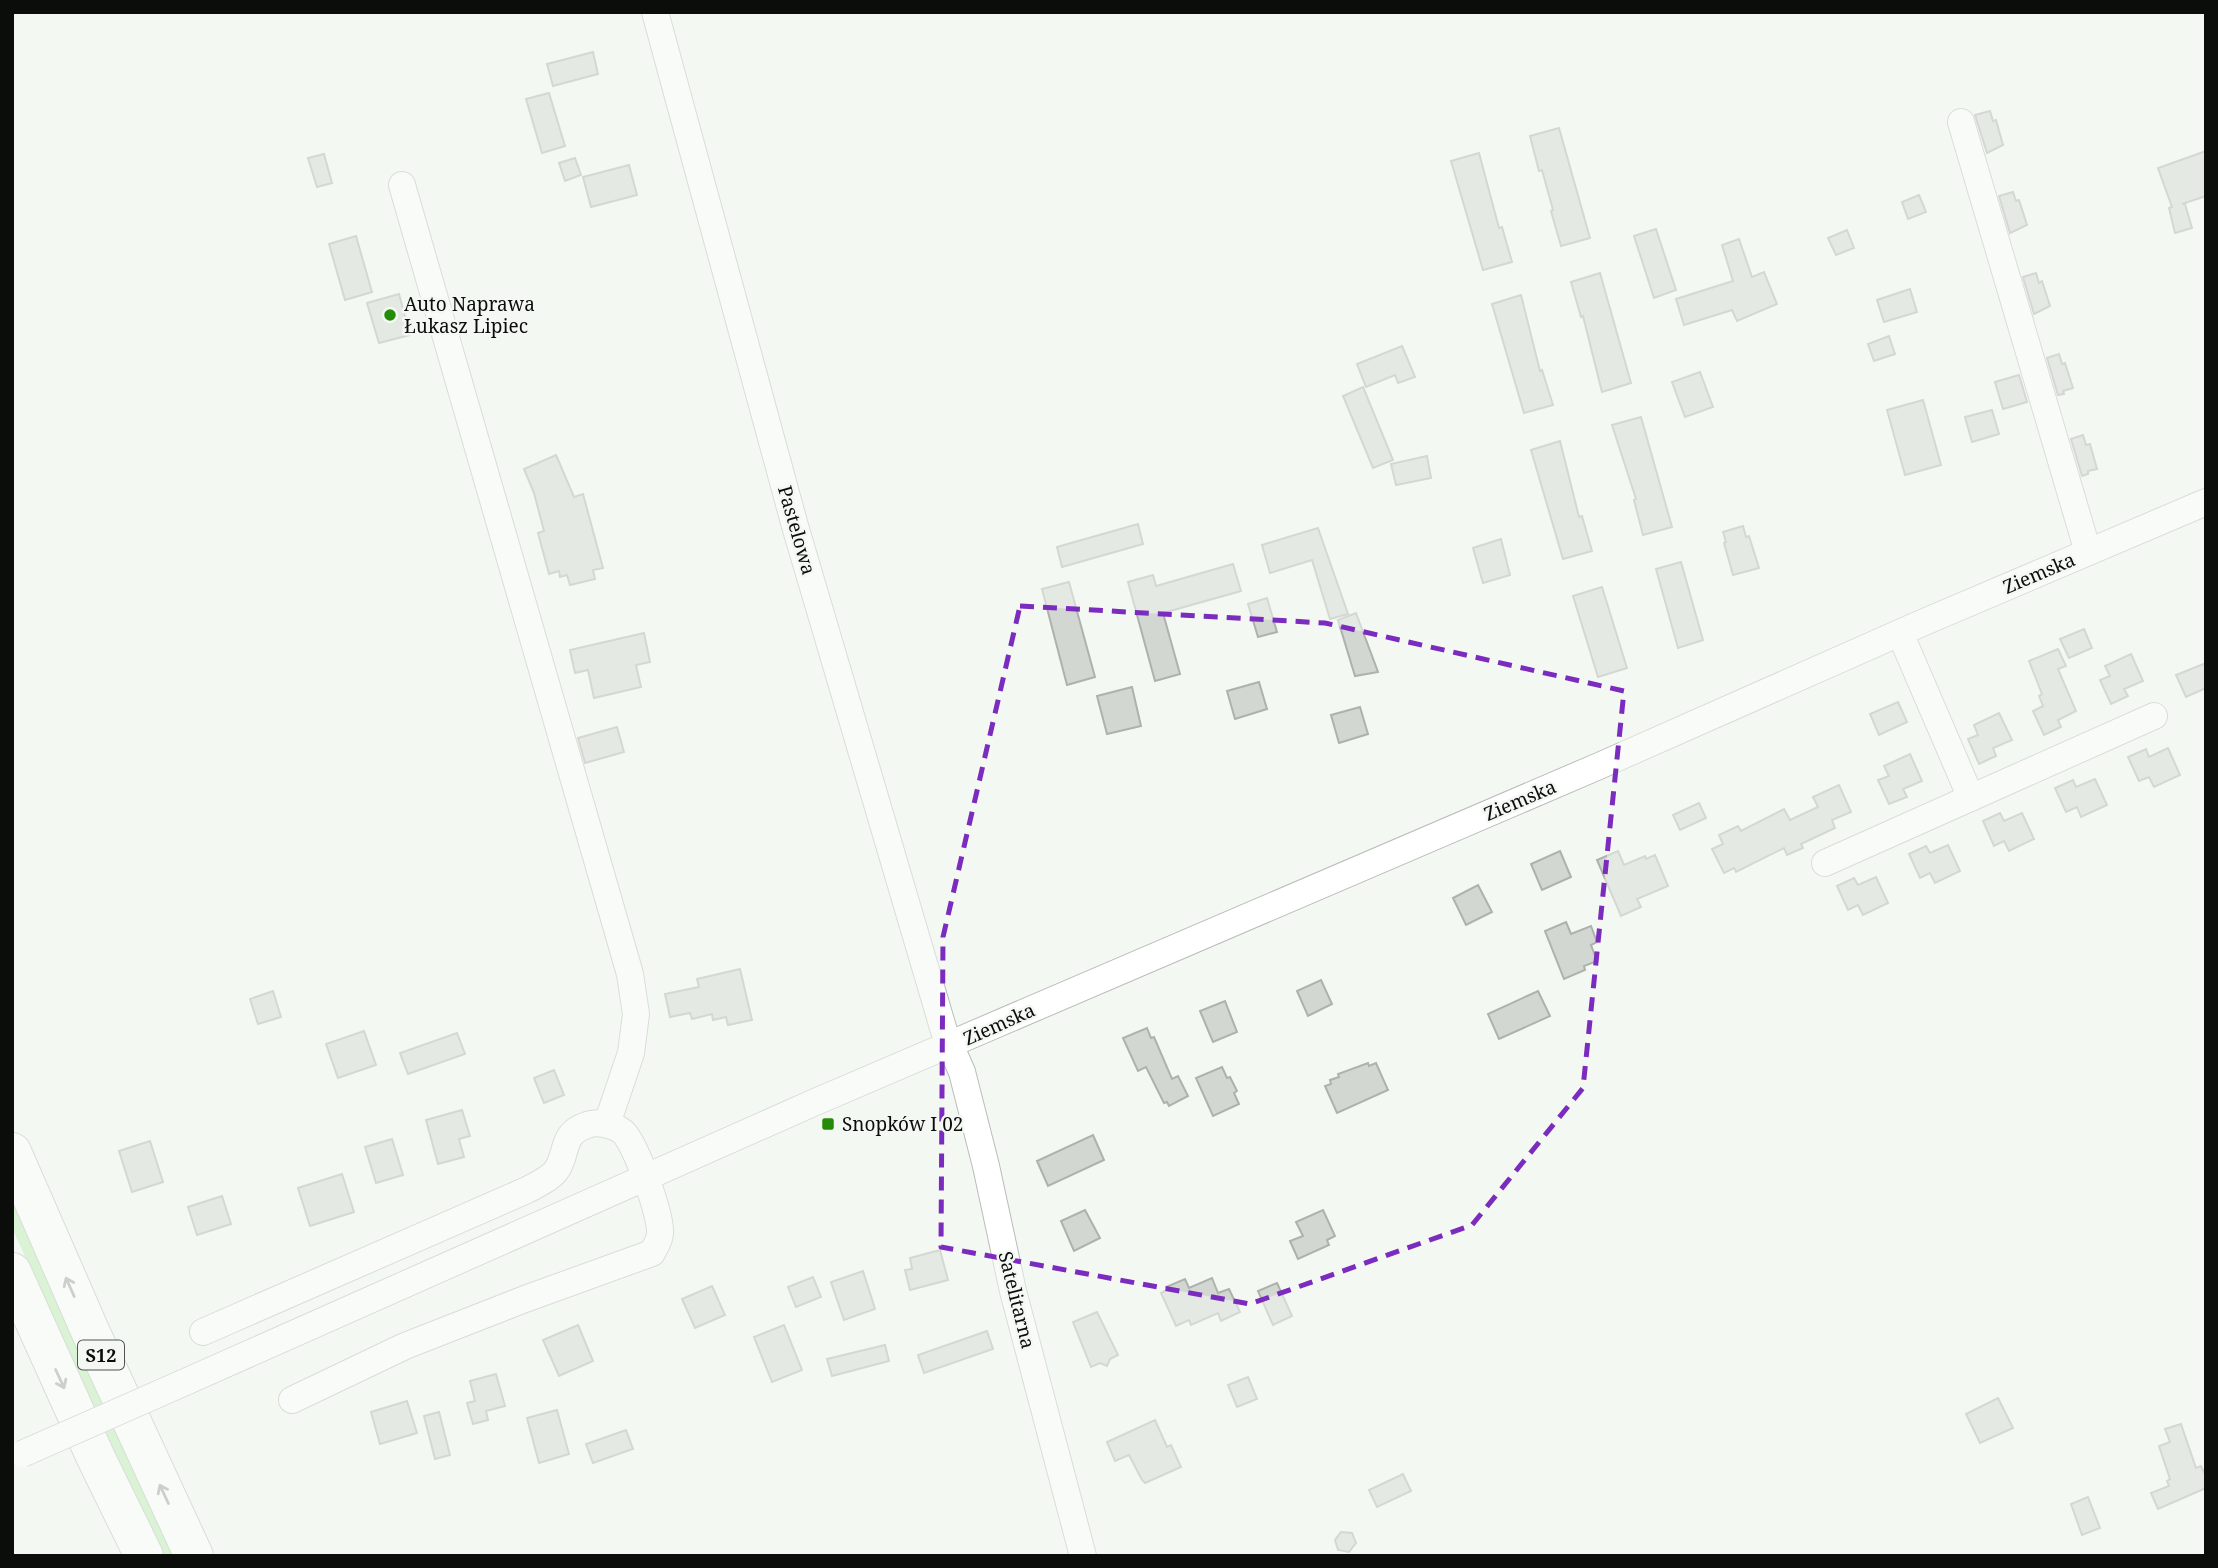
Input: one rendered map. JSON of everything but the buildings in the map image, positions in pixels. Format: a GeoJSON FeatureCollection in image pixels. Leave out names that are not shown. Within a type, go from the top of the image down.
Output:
{"type":"FeatureCollection","features":[{"type":"Feature","properties":{"kind":"highway","name":"S12"},"geometry":{"type":"LineString","coordinates":[[12,1152],[91,1333],[194,1556]]}},
{"type":"Feature","properties":{"kind":"highway","name":"S12"},"geometry":{"type":"LineString","coordinates":[[12,1272],[96,1458],[144,1556]]}},
{"type":"Feature","properties":{"kind":"street","name":"Pastelowa"},"geometry":{"type":"LineString","coordinates":[[655,12],[795,526],[950,1045]]}},
{"type":"Feature","properties":{"kind":"street","name":"Ziemska"},"geometry":{"type":"LineString","coordinates":[[1961,121],[2088,552]]}},
{"type":"Feature","properties":{"kind":"street"},"geometry":{"type":"LineString","coordinates":[[402,185],[630,974],[636,1014],[631,1053],[607,1124]]}},
{"type":"Feature","properties":{"kind":"street","name":"Ziemska"},"geometry":{"type":"LineString","coordinates":[[17,1457],[645,1178],[2206,502]]}},
{"type":"Feature","properties":{"kind":"street"},"geometry":{"type":"LineString","coordinates":[[1900,633],[1970,798]]}},
{"type":"Feature","properties":{"kind":"street"},"geometry":{"type":"LineString","coordinates":[[1825,863],[2154,716]]}},
{"type":"Feature","properties":{"kind":"street","name":"Satelitarna"},"geometry":{"type":"LineString","coordinates":[[950,1045],[961,1072],[979,1139],[1013,1292],[1083,1556]]}},
{"type":"Feature","properties":{"kind":"street"},"geometry":{"type":"LineString","coordinates":[[203,1332],[527,1190],[556,1171],[566,1142],[576,1129],[590,1123],[607,1124],[622,1132],[632,1144],[658,1213],[661,1236],[652,1253],[525,1298],[405,1346],[292,1400]]}},
{"type":"Feature","properties":{"kind":"highlighted area"},"geometry":{"type":"Polygon","coordinates":[[[1020,606],[1325,623],[1624,691],[1583,1088],[1472,1225],[1250,1304],[941,1247],[943,937],[1020,606]]]}},
{"type":"Feature","properties":{"kind":"green space"},"geometry":{"type":"Polygon","coordinates":[[[12,1188],[180,1556],[163,1556],[12,1228],[12,1188]]]}},
{"type":"Feature","properties":{"kind":"place","name":"Auto Naprawa Łukasz Lipiec"},"geometry":{"type":"Point","coordinates":[390,315]}},
{"type":"Feature","properties":{"kind":"place","name":"Snopków I 02"},"geometry":{"type":"Point","coordinates":[828,1124]}}]}
